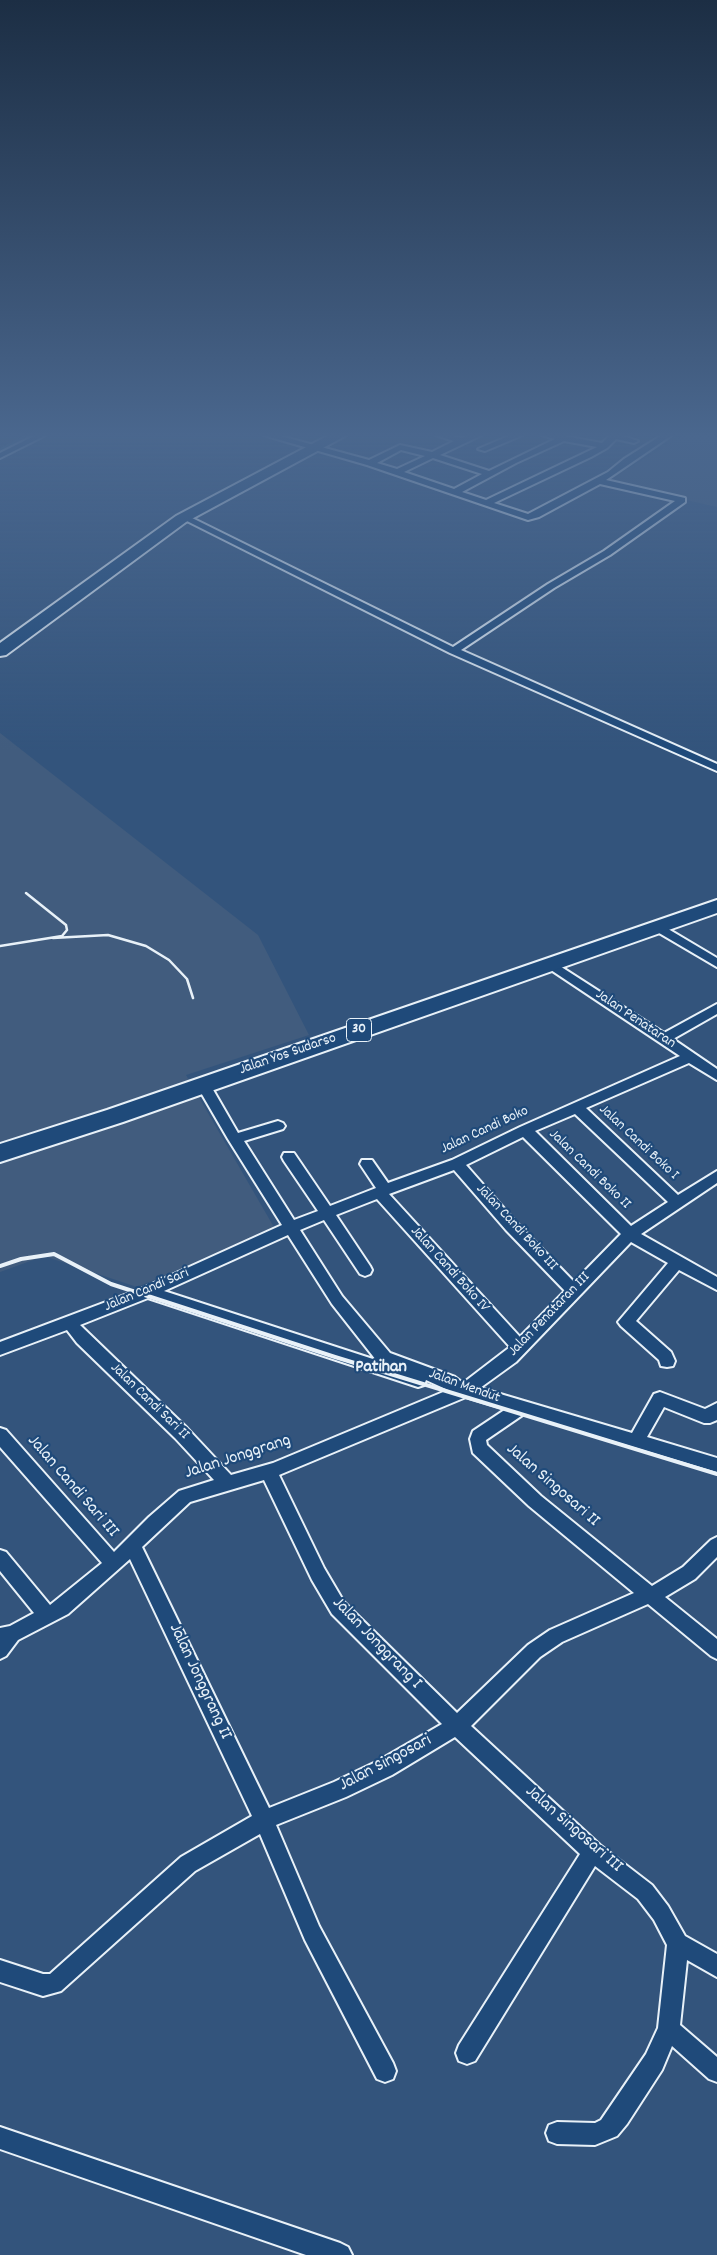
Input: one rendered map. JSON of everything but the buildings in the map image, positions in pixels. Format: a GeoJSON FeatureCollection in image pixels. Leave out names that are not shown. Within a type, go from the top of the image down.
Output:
{"type":"FeatureCollection","features":[{"type":"Feature","properties":{"kind":"highway"},"geometry":{"type":"LineString","coordinates":[[0,651],[149,540]]}},
{"type":"Feature","properties":{"kind":"highway","name":"Jalan Yos Sudarso"},"geometry":{"type":"LineString","coordinates":[[0,1153],[115,1116],[432,1000],[552,965],[716,904]]}},
{"type":"Feature","properties":{"kind":"highway","name":"Jalan Yos Sudarso"},"geometry":{"type":"LineString","coordinates":[[0,1142],[432,1000],[716,904]]}},
{"type":"Feature","properties":{"kind":"street"},"geometry":{"type":"LineString","coordinates":[[232,540],[453,651],[717,768]]}},
{"type":"Feature","properties":{"kind":"street"},"geometry":{"type":"LineString","coordinates":[[453,651],[551,586],[608,553],[626,540]]}},
{"type":"Feature","properties":{"kind":"street"},"geometry":{"type":"LineString","coordinates":[[658,926],[717,963]]}},
{"type":"Feature","properties":{"kind":"street","name":"Jalan Penataran"},"geometry":{"type":"LineString","coordinates":[[552,965],[717,1075]]}},
{"type":"Feature","properties":{"kind":"street"},"geometry":{"type":"LineString","coordinates":[[664,1039],[717,1008]]}},
{"type":"Feature","properties":{"kind":"street","name":"Jalan Candi Boko"},"geometry":{"type":"LineString","coordinates":[[292,1228],[382,1191],[457,1164],[525,1130],[690,1057]]}},
{"type":"Feature","properties":{"kind":"street","name":"Jalan Mendut"},"geometry":{"type":"LineString","coordinates":[[204,1084],[235,1140],[336,1300],[379,1362],[411,1373],[449,1382],[460,1389],[717,1465]]}},
{"type":"Feature","properties":{"kind":"street","name":"Jalan Candi Boko I"},"geometry":{"type":"LineString","coordinates":[[576,1107],[678,1203]]}},
{"type":"Feature","properties":{"kind":"street"},"geometry":{"type":"LineString","coordinates":[[235,1140],[278,1126]]}},
{"type":"Feature","properties":{"kind":"street","name":"Jalan Candi Boko II"},"geometry":{"type":"LineString","coordinates":[[525,1130],[630,1234]]}},
{"type":"Feature","properties":{"kind":"street"},"geometry":{"type":"LineString","coordinates":[[289,1158],[365,1270]]}},
{"type":"Feature","properties":{"kind":"street","name":"Jalan Candi Boko IV"},"geometry":{"type":"LineString","coordinates":[[367,1164],[382,1191],[520,1347]]}},
{"type":"Feature","properties":{"kind":"street","name":"Jalan Candi Boko III"},"geometry":{"type":"LineString","coordinates":[[457,1164],[511,1226],[575,1292]]}},
{"type":"Feature","properties":{"kind":"street"},"geometry":{"type":"LineString","coordinates":[[717,1176],[630,1234],[717,1284]]}},
{"type":"Feature","properties":{"kind":"street","name":"Jalan Candi Sari"},"geometry":{"type":"LineString","coordinates":[[0,1349],[72,1323],[148,1292],[292,1228]]}},
{"type":"Feature","properties":{"kind":"street","name":"Jalan Penataran III"},"geometry":{"type":"LineString","coordinates":[[460,1389],[510,1357],[630,1234]]}},
{"type":"Feature","properties":{"kind":"street"},"geometry":{"type":"LineString","coordinates":[[667,1361],[665,1356],[645,1336],[626,1322],[678,1262]]}},
{"type":"Feature","properties":{"kind":"street"},"geometry":{"type":"LineString","coordinates":[[148,1292],[379,1362]]}},
{"type":"Feature","properties":{"kind":"street","name":"Jalan Candi Sari II"},"geometry":{"type":"LineString","coordinates":[[72,1323],[83,1339],[181,1433],[227,1482]]}},
{"type":"Feature","properties":{"kind":"street","name":"Jalan Jonggrang"},"geometry":{"type":"LineString","coordinates":[[6,1635],[62,1608],[114,1564],[182,1498],[227,1482],[268,1471],[460,1389]]}},
{"type":"Feature","properties":{"kind":"street"},"geometry":{"type":"LineString","coordinates":[[637,1440],[660,1399],[704,1416],[710,1416],[717,1407]]}},
{"type":"Feature","properties":{"kind":"street","name":"Jalan Singosari II"},"geometry":{"type":"LineString","coordinates":[[522,1407],[479,1436],[479,1448],[535,1501],[649,1595]]}},
{"type":"Feature","properties":{"kind":"street","name":"Jalan Candi Sari III"},"geometry":{"type":"LineString","coordinates":[[0,1435],[114,1564]]}},
{"type":"Feature","properties":{"kind":"street","name":"Jalan Jonggrang I"},"geometry":{"type":"LineString","coordinates":[[268,1471],[332,1600],[394,1665],[457,1726]]}},
{"type":"Feature","properties":{"kind":"street","name":"Jalan Jonggrang II"},"geometry":{"type":"LineString","coordinates":[[132,1545],[196,1673],[264,1820],[312,1933],[385,2071]]}},
{"type":"Feature","properties":{"kind":"street","name":"Jalan Singosari"},"geometry":{"type":"LineString","coordinates":[[0,1971],[43,1985],[54,1984],[188,1864],[264,1820],[339,1790],[385,1768],[457,1726],[534,1651],[556,1636],[670,1586],[689,1573],[717,1545]]}},
{"type":"Feature","properties":{"kind":"street"},"geometry":{"type":"LineString","coordinates":[[0,1558],[48,1616]]}},
{"type":"Feature","properties":{"kind":"street"},"geometry":{"type":"LineString","coordinates":[[649,1595],[717,1650]]}},
{"type":"Feature","properties":{"kind":"street"},"geometry":{"type":"LineString","coordinates":[[0,1650],[6,1635]]}},
{"type":"Feature","properties":{"kind":"street","name":"Jalan Singosari III"},"geometry":{"type":"LineString","coordinates":[[457,1726],[593,1852],[651,1897],[678,1943]]}},
{"type":"Feature","properties":{"kind":"street"},"geometry":{"type":"LineString","coordinates":[[467,2053],[593,1852]]}},
{"type":"Feature","properties":{"kind":"street"},"geometry":{"type":"LineString","coordinates":[[557,2133],[595,2134],[609,2128],[619,2116],[654,2062],[669,2029],[678,1943],[717,1966]]}},
{"type":"Feature","properties":{"kind":"street"},"geometry":{"type":"LineString","coordinates":[[669,2029],[717,2070]]}},
{"type":"Feature","properties":{"kind":"street"},"geometry":{"type":"LineString","coordinates":[[0,2138],[340,2255]]}},
{"type":"Feature","properties":{"kind":"shaded area"},"geometry":{"type":"Polygon","coordinates":[[[0,733],[258,935],[309,1035],[186,1075],[275,1229],[137,1287],[44,1256],[0,1272],[0,733]]]}},
{"type":"Feature","properties":{"kind":"railway"},"geometry":{"type":"LineString","coordinates":[[0,946],[62,936],[67,930],[66,925],[26,893]]}},
{"type":"Feature","properties":{"kind":"railway"},"geometry":{"type":"LineString","coordinates":[[53,938],[108,935],[146,946],[169,960],[187,979],[193,998]]}},
{"type":"Feature","properties":{"kind":"railway"},"geometry":{"type":"LineString","coordinates":[[0,1266],[21,1259],[54,1254],[111,1284],[335,1357],[717,1474]]}},
{"type":"Feature","properties":{"kind":"district","name":"Patihan"},"geometry":{"type":"Point","coordinates":[381,1369]}}]}
